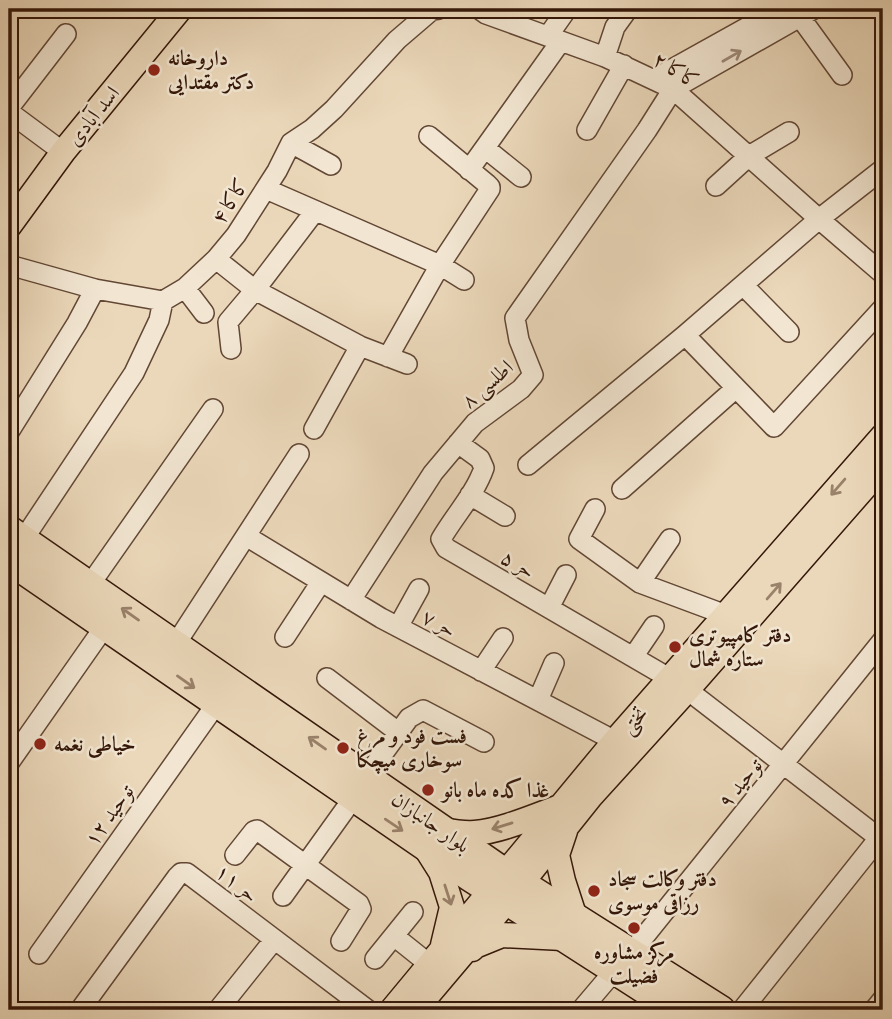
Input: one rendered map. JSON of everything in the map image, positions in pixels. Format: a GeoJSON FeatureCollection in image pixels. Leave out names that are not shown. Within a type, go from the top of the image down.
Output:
{"type":"FeatureCollection","features":[{"type":"Feature","properties":{"kind":"highway","name":"بلوار جانبازان"},"geometry":{"type":"LineString","coordinates":[[14,544],[89,586],[175,646],[360,787],[506,887],[623,962],[722,1010]]}},
{"type":"Feature","properties":{"kind":"highway","name":"بلوار جانبازان"},"geometry":{"type":"LineString","coordinates":[[14,544],[105,626],[216,703],[360,787]]}},
{"type":"Feature","properties":{"kind":"highway","name":"بلوار جانبازان"},"geometry":{"type":"LineString","coordinates":[[623,962],[677,1010]]}},
{"type":"Feature","properties":{"kind":"main road","name":"اسد آبادی"},"geometry":{"type":"LineString","coordinates":[[9,226],[63,152],[180,9]]}},
{"type":"Feature","properties":{"kind":"main road","name":"تختی"},"geometry":{"type":"LineString","coordinates":[[564,815],[615,741],[680,684],[726,615],[883,436]]}},
{"type":"Feature","properties":{"kind":"main road","name":"تختی"},"geometry":{"type":"LineString","coordinates":[[392,1010],[506,887],[564,815],[680,684],[883,466]]}},
{"type":"Feature","properties":{"kind":"main road"},"geometry":{"type":"LineString","coordinates":[[564,815],[557,855],[569,928],[502,935],[441,960],[452,906],[433,837],[477,833],[564,815]]}},
{"type":"Feature","properties":{"kind":"main road","name":"تختی"},"geometry":{"type":"LineString","coordinates":[[415,1010],[441,960]]}},
{"type":"Feature","properties":{"kind":"street","name":"کاکا ۴"},"geometry":{"type":"LineString","coordinates":[[163,300],[185,288],[216,259],[236,235],[292,143],[334,109],[397,40],[432,10],[439,9]]}},
{"type":"Feature","properties":{"kind":"street","name":"کاکا ۲"},"geometry":{"type":"LineString","coordinates":[[479,9],[486,15],[605,57],[673,89],[819,219],[880,266]]}},
{"type":"Feature","properties":{"kind":"street"},"geometry":{"type":"LineString","coordinates":[[605,57],[615,27],[628,9]]}},
{"type":"Feature","properties":{"kind":"street"},"geometry":{"type":"LineString","coordinates":[[654,79],[758,14],[780,9]]}},
{"type":"Feature","properties":{"kind":"street"},"geometry":{"type":"LineString","coordinates":[[469,170],[554,39],[564,10]]}},
{"type":"Feature","properties":{"kind":"street"},"geometry":{"type":"LineString","coordinates":[[673,89],[807,13],[842,75]]}},
{"type":"Feature","properties":{"kind":"street"},"geometry":{"type":"LineString","coordinates":[[63,152],[9,110],[66,34]]}},
{"type":"Feature","properties":{"kind":"street"},"geometry":{"type":"LineString","coordinates":[[587,130],[624,65]]}},
{"type":"Feature","properties":{"kind":"street","name":"اطلسی ۸"},"geometry":{"type":"LineString","coordinates":[[351,600],[433,472],[475,423],[521,389],[533,375],[519,341],[515,318],[647,131],[673,89]]}},
{"type":"Feature","properties":{"kind":"street"},"geometry":{"type":"LineString","coordinates":[[716,186],[749,156],[789,132]]}},
{"type":"Feature","properties":{"kind":"street"},"geometry":{"type":"LineString","coordinates":[[388,357],[440,265],[490,187],[429,136]]}},
{"type":"Feature","properties":{"kind":"street"},"geometry":{"type":"LineString","coordinates":[[292,143],[331,165]]}},
{"type":"Feature","properties":{"kind":"street"},"geometry":{"type":"LineString","coordinates":[[485,148],[522,177]]}},
{"type":"Feature","properties":{"kind":"street"},"geometry":{"type":"LineString","coordinates":[[528,465],[819,219],[883,169]]}},
{"type":"Feature","properties":{"kind":"street"},"geometry":{"type":"LineString","coordinates":[[265,189],[440,265],[464,280]]}},
{"type":"Feature","properties":{"kind":"street"},"geometry":{"type":"LineString","coordinates":[[231,349],[228,322],[315,211]]}},
{"type":"Feature","properties":{"kind":"street"},"geometry":{"type":"LineString","coordinates":[[216,259],[255,290],[360,346],[407,365]]}},
{"type":"Feature","properties":{"kind":"street"},"geometry":{"type":"LineString","coordinates":[[9,265],[95,289],[163,300],[159,320],[134,373],[14,544]]}},
{"type":"Feature","properties":{"kind":"street"},"geometry":{"type":"LineString","coordinates":[[743,285],[789,332]]}},
{"type":"Feature","properties":{"kind":"street"},"geometry":{"type":"LineString","coordinates":[[185,288],[204,313]]}},
{"type":"Feature","properties":{"kind":"street"},"geometry":{"type":"LineString","coordinates":[[9,432],[95,289]]}},
{"type":"Feature","properties":{"kind":"street"},"geometry":{"type":"LineString","coordinates":[[685,335],[774,427],[883,308]]}},
{"type":"Feature","properties":{"kind":"street"},"geometry":{"type":"LineString","coordinates":[[314,429],[360,346]]}},
{"type":"Feature","properties":{"kind":"street"},"geometry":{"type":"LineString","coordinates":[[622,489],[736,388]]}},
{"type":"Feature","properties":{"kind":"street"},"geometry":{"type":"LineString","coordinates":[[89,586],[213,409]]}},
{"type":"Feature","properties":{"kind":"street","name":"حر ۵"},"geometry":{"type":"LineString","coordinates":[[458,443],[480,459],[484,468],[480,481],[441,539],[446,548],[680,684],[882,837]]}},
{"type":"Feature","properties":{"kind":"street"},"geometry":{"type":"LineString","coordinates":[[175,646],[299,454]]}},
{"type":"Feature","properties":{"kind":"street"},"geometry":{"type":"LineString","coordinates":[[470,495],[505,516]]}},
{"type":"Feature","properties":{"kind":"street"},"geometry":{"type":"LineString","coordinates":[[595,509],[579,539],[640,583],[726,615]]}},
{"type":"Feature","properties":{"kind":"street","name":"حر ۷"},"geometry":{"type":"LineString","coordinates":[[246,536],[398,627],[615,741]]}},
{"type":"Feature","properties":{"kind":"street"},"geometry":{"type":"LineString","coordinates":[[640,583],[670,539]]}},
{"type":"Feature","properties":{"kind":"street"},"geometry":{"type":"LineString","coordinates":[[549,608],[566,575]]}},
{"type":"Feature","properties":{"kind":"street"},"geometry":{"type":"LineString","coordinates":[[285,637],[321,582]]}},
{"type":"Feature","properties":{"kind":"street"},"geometry":{"type":"LineString","coordinates":[[398,627],[419,589]]}},
{"type":"Feature","properties":{"kind":"street"},"geometry":{"type":"LineString","coordinates":[[9,763],[105,626]]}},
{"type":"Feature","properties":{"kind":"street"},"geometry":{"type":"LineString","coordinates":[[633,657],[654,626]]}},
{"type":"Feature","properties":{"kind":"street"},"geometry":{"type":"LineString","coordinates":[[481,671],[503,638]]}},
{"type":"Feature","properties":{"kind":"street","name":"توحید ۹"},"geometry":{"type":"LineString","coordinates":[[581,1010],[623,962],[883,640]]}},
{"type":"Feature","properties":{"kind":"street"},"geometry":{"type":"LineString","coordinates":[[538,701],[554,663]]}},
{"type":"Feature","properties":{"kind":"street"},"geometry":{"type":"LineString","coordinates":[[327,678],[398,732]]}},
{"type":"Feature","properties":{"kind":"street","name":"توحید ۱۲"},"geometry":{"type":"LineString","coordinates":[[39,954],[216,703]]}},
{"type":"Feature","properties":{"kind":"street"},"geometry":{"type":"LineString","coordinates":[[283,896],[409,718],[423,710],[484,742]]}},
{"type":"Feature","properties":{"kind":"street"},"geometry":{"type":"LineString","coordinates":[[235,855],[257,830],[361,907],[341,941]]}},
{"type":"Feature","properties":{"kind":"street"},"geometry":{"type":"LineString","coordinates":[[742,1010],[882,837]]}},
{"type":"Feature","properties":{"kind":"street","name":"حر ۱۱"},"geometry":{"type":"LineString","coordinates":[[79,1010],[181,873],[187,873],[368,1010]]}},
{"type":"Feature","properties":{"kind":"street"},"geometry":{"type":"LineString","coordinates":[[375,960],[413,912]]}},
{"type":"Feature","properties":{"kind":"street"},"geometry":{"type":"LineString","coordinates":[[394,936],[441,960]]}},
{"type":"Feature","properties":{"kind":"street"},"geometry":{"type":"LineString","coordinates":[[218,1010],[274,940]]}},
{"type":"Feature","properties":{"kind":"street"},"geometry":{"type":"LineString","coordinates":[[874,1010],[883,999]]}},
{"type":"Feature","properties":{"kind":"place","name":"داروخانه دکتر مقتدایی"},"geometry":{"type":"Point","coordinates":[154,70]}},
{"type":"Feature","properties":{"kind":"place","name":"دفتر کامپیوتری ستاره شمال"},"geometry":{"type":"Point","coordinates":[675,647]}},
{"type":"Feature","properties":{"kind":"place","name":"خیاطی نغمه"},"geometry":{"type":"Point","coordinates":[40,744]}},
{"type":"Feature","properties":{"kind":"place","name":"فست فود و مرغ سوخاری میچکا"},"geometry":{"type":"Point","coordinates":[343,748]}},
{"type":"Feature","properties":{"kind":"place","name":"غذا کده ماه بانو"},"geometry":{"type":"Point","coordinates":[428,790]}},
{"type":"Feature","properties":{"kind":"place","name":"دفتر وکالت سجاد رزاقی موسوی"},"geometry":{"type":"Point","coordinates":[594,891]}},
{"type":"Feature","properties":{"kind":"place","name":"مرکز مشاوره فضیلت"},"geometry":{"type":"Point","coordinates":[634,928]}}]}
